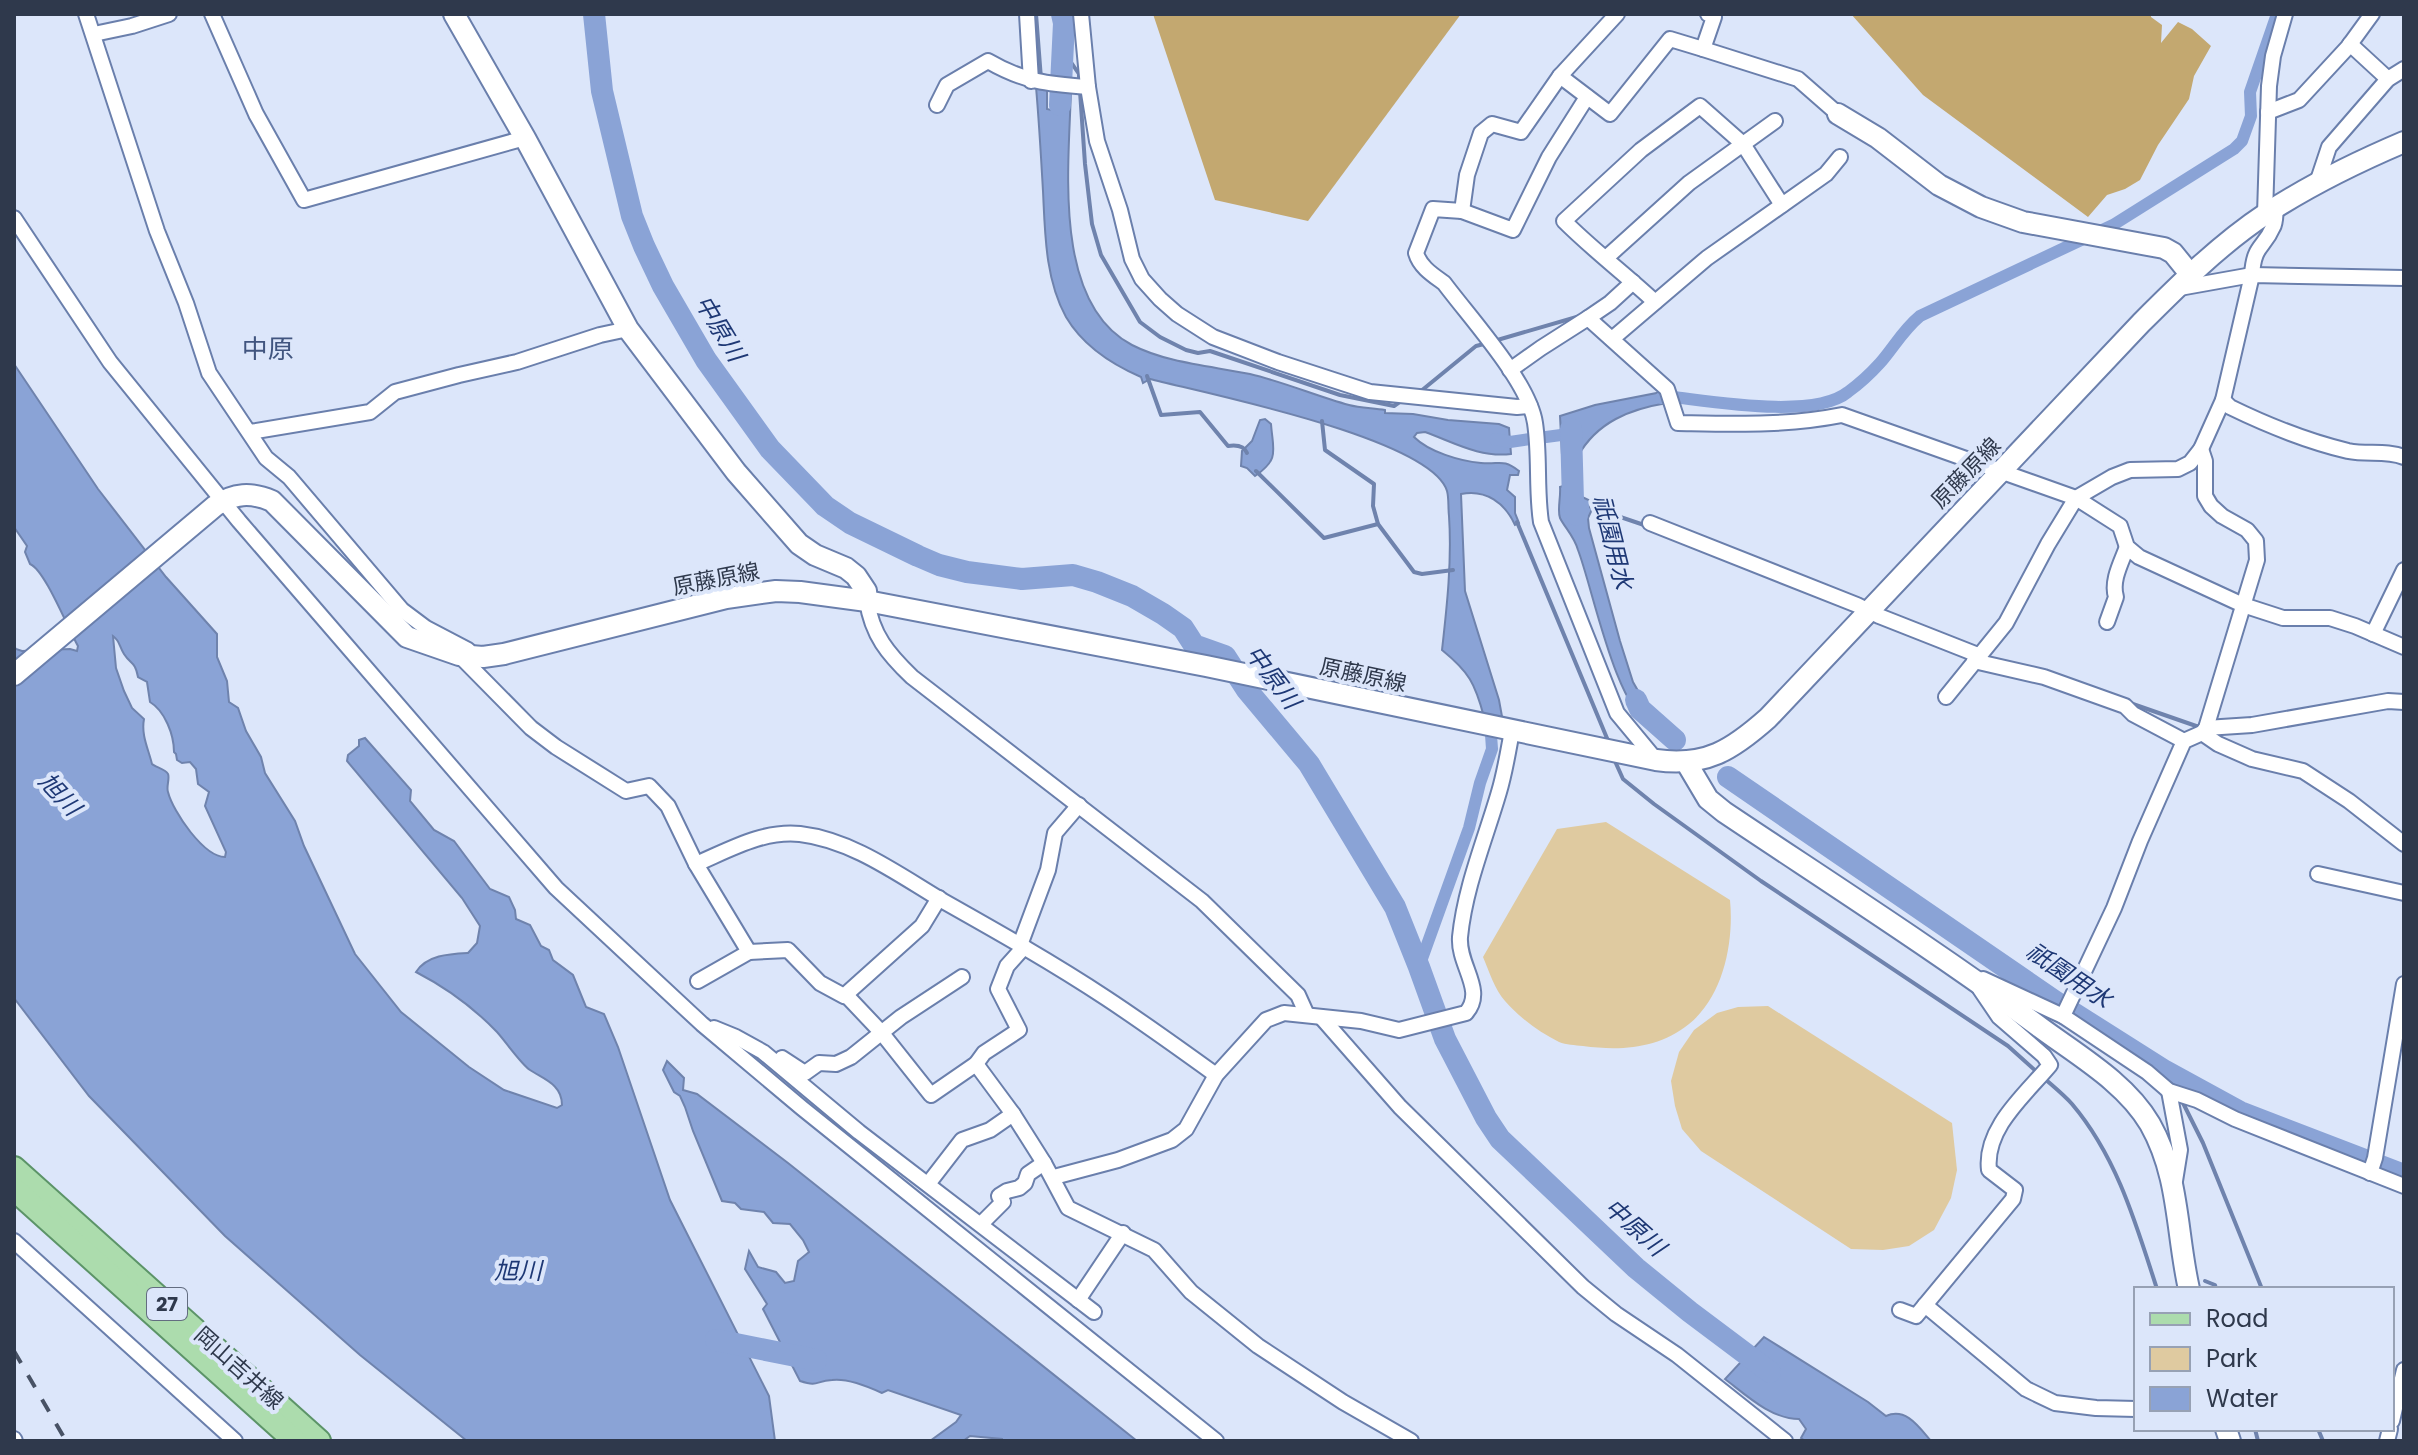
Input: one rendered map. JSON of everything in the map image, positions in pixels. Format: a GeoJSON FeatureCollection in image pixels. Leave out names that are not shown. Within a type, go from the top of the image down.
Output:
{"type":"FeatureCollection","features":[{"type":"Feature","properties":{"kind":"main road"},"geometry":{"type":"LineString","coordinates":[[454,14],[628,329],[736,472],[781,524],[799,544],[856,576],[866,591],[867,601]]}},
{"type":"Feature","properties":{"kind":"main road"},"geometry":{"type":"LineString","coordinates":[[1838,114],[1878,138],[1939,185],[1981,207],[2023,222],[2164,248],[2173,253],[2190,274]]}},
{"type":"Feature","properties":{"kind":"main road","name":"原藤原線"},"geometry":{"type":"LineString","coordinates":[[220,503],[241,494],[256,494],[272,501],[407,637],[459,655],[483,657],[504,654],[726,598],[754,593],[800,592],[867,601],[1206,666],[1656,760],[1686,762],[1720,754],[1768,718],[2190,274],[2270,211],[2317,183],[2404,142]]}},
{"type":"Feature","properties":{"kind":"main road"},"geometry":{"type":"LineString","coordinates":[[14,675],[220,503]]}},
{"type":"Feature","properties":{"kind":"main road"},"geometry":{"type":"LineString","coordinates":[[1686,762],[1708,799],[1724,812],[1972,978],[2130,1097],[2163,1151],[2174,1186],[2189,1287]]}},
{"type":"Feature","properties":{"kind":"main road","name":"岡山吉井線"},"geometry":{"type":"LineString","coordinates":[[14,1168],[319,1441]]}},
{"type":"Feature","properties":{"kind":"main road","name":"岡山吉井線"},"geometry":{"type":"LineString","coordinates":[[14,1189],[295,1441]]}},
{"type":"Feature","properties":{"kind":"street"},"geometry":{"type":"LineString","coordinates":[[86,14],[157,231],[186,303],[209,373],[266,458],[289,477],[402,610],[426,628],[483,657]]}},
{"type":"Feature","properties":{"kind":"street"},"geometry":{"type":"LineString","coordinates":[[94,34],[169,14]]}},
{"type":"Feature","properties":{"kind":"street"},"geometry":{"type":"LineString","coordinates":[[212,14],[250,101],[304,200],[525,138]]}},
{"type":"Feature","properties":{"kind":"street"},"geometry":{"type":"LineString","coordinates":[[1027,14],[1034,82]]}},
{"type":"Feature","properties":{"kind":"street"},"geometry":{"type":"LineString","coordinates":[[1081,14],[1084,87],[1132,259],[1142,279],[1177,314],[1213,337],[1370,392],[1530,406]]}},
{"type":"Feature","properties":{"kind":"street"},"geometry":{"type":"LineString","coordinates":[[1462,211],[1467,175],[1481,133],[1492,124],[1521,132],[1560,76],[1617,14]]}},
{"type":"Feature","properties":{"kind":"street"},"geometry":{"type":"LineString","coordinates":[[1703,49],[1714,17],[1708,14]]}},
{"type":"Feature","properties":{"kind":"street"},"geometry":{"type":"LineString","coordinates":[[1946,697],[2006,623],[2076,498],[2130,470],[2178,469],[2190,463],[2201,449],[2223,400],[2256,250],[2274,226],[2270,211],[2268,112],[2273,56],[2285,14]]}},
{"type":"Feature","properties":{"kind":"street"},"geometry":{"type":"LineString","coordinates":[[2268,112],[2299,100],[2350,44],[2372,14]]}},
{"type":"Feature","properties":{"kind":"street"},"geometry":{"type":"LineString","coordinates":[[1560,76],[1610,114],[1670,39],[1798,79],[1838,114]]}},
{"type":"Feature","properties":{"kind":"street"},"geometry":{"type":"LineString","coordinates":[[2350,44],[2388,79]]}},
{"type":"Feature","properties":{"kind":"street"},"geometry":{"type":"LineString","coordinates":[[937,105],[947,85],[988,61],[1008,73],[1034,82],[1084,87]]}},
{"type":"Feature","properties":{"kind":"street"},"geometry":{"type":"LineString","coordinates":[[2317,183],[2329,147],[2388,79],[2404,69]]}},
{"type":"Feature","properties":{"kind":"street"},"geometry":{"type":"LineString","coordinates":[[1587,97],[1549,157],[1513,230],[1462,211],[1433,209],[1416,253],[1431,274],[1444,283],[1522,387],[1535,422],[1541,522],[1617,713],[1656,760]]}},
{"type":"Feature","properties":{"kind":"street"},"geometry":{"type":"LineString","coordinates":[[1655,302],[1564,221],[1641,150],[1700,106],[1743,144],[1782,205]]}},
{"type":"Feature","properties":{"kind":"street"},"geometry":{"type":"LineString","coordinates":[[1606,258],[1689,183],[1775,121]]}},
{"type":"Feature","properties":{"kind":"street"},"geometry":{"type":"LineString","coordinates":[[1612,339],[1707,258],[1826,174],[1840,157]]}},
{"type":"Feature","properties":{"kind":"street"},"geometry":{"type":"LineString","coordinates":[[14,218],[110,362],[220,503],[239,521],[556,888],[702,1024],[1216,1441]]}},
{"type":"Feature","properties":{"kind":"street"},"geometry":{"type":"LineString","coordinates":[[2174,290],[2252,275],[2404,278]]}},
{"type":"Feature","properties":{"kind":"street"},"geometry":{"type":"LineString","coordinates":[[1510,370],[1610,303],[1633,282]]}},
{"type":"Feature","properties":{"kind":"street"},"geometry":{"type":"LineString","coordinates":[[1588,318],[1671,398],[1678,423],[1776,425],[1842,415],[2076,498],[2120,526],[2127,547],[2139,557],[2243,605],[2283,618],[2330,618],[2404,647]]}},
{"type":"Feature","properties":{"kind":"street"},"geometry":{"type":"LineString","coordinates":[[250,432],[370,412],[395,392],[517,362],[628,329]]}},
{"type":"Feature","properties":{"kind":"street"},"geometry":{"type":"LineString","coordinates":[[2223,400],[2230,407],[2302,440],[2353,452],[2386,452],[2404,457]]}},
{"type":"Feature","properties":{"kind":"street"},"geometry":{"type":"LineString","coordinates":[[2201,449],[2205,461],[2205,496],[2222,516],[2247,530],[2256,541],[2257,560],[2204,731]]}},
{"type":"Feature","properties":{"kind":"street"},"geometry":{"type":"LineString","coordinates":[[1650,523],[1729,552],[1976,658],[2044,677],[2125,706],[2133,714],[2184,741]]}},
{"type":"Feature","properties":{"kind":"street"},"geometry":{"type":"LineString","coordinates":[[2107,622],[2116,597],[2118,569],[2127,547]]}},
{"type":"Feature","properties":{"kind":"street"},"geometry":{"type":"LineString","coordinates":[[2373,634],[2404,570]]}},
{"type":"Feature","properties":{"kind":"street"},"geometry":{"type":"LineString","coordinates":[[867,601],[875,633],[895,661],[912,677],[1202,901],[1298,995],[1400,1107],[1583,1287],[1616,1314],[1677,1355],[1785,1441]]}},
{"type":"Feature","properties":{"kind":"street"},"geometry":{"type":"LineString","coordinates":[[459,655],[531,728],[556,747],[626,791],[649,786],[668,806],[696,864],[749,952]]}},
{"type":"Feature","properties":{"kind":"street"},"geometry":{"type":"LineString","coordinates":[[2065,1010],[2114,908],[2184,741],[2204,731],[2388,701],[2404,702]]}},
{"type":"Feature","properties":{"kind":"street"},"geometry":{"type":"LineString","coordinates":[[1054,1177],[1118,1160],[1172,1140],[1186,1129],[1216,1075],[1266,1020],[1284,1013],[1361,1021],[1399,1030],[1466,1013],[1473,1005],[1475,993],[1462,960],[1460,940],[1464,914],[1500,789],[1498,728]]}},
{"type":"Feature","properties":{"kind":"street"},"geometry":{"type":"LineString","coordinates":[[2204,731],[2218,744],[2252,759],[2303,771],[2349,801],[2404,844]]}},
{"type":"Feature","properties":{"kind":"street"},"geometry":{"type":"LineString","coordinates":[[698,981],[749,952],[788,950],[820,983],[846,995],[881,1032],[931,1095],[1019,1030],[998,989],[1007,966],[1022,946],[1048,870],[1055,833],[1079,805]]}},
{"type":"Feature","properties":{"kind":"street"},"geometry":{"type":"LineString","coordinates":[[696,864],[775,834],[827,839],[868,857],[1022,946],[1105,997],[1216,1075]]}},
{"type":"Feature","properties":{"kind":"street"},"geometry":{"type":"LineString","coordinates":[[2318,874],[2404,893]]}},
{"type":"Feature","properties":{"kind":"street"},"geometry":{"type":"LineString","coordinates":[[846,995],[922,926],[939,898]]}},
{"type":"Feature","properties":{"kind":"street"},"geometry":{"type":"LineString","coordinates":[[1953,965],[2065,1010],[2176,1093],[2235,1119],[2372,1166],[2404,1186]]}},
{"type":"Feature","properties":{"kind":"street"},"geometry":{"type":"LineString","coordinates":[[763,1052],[779,1055],[805,1073],[819,1063],[836,1064],[851,1057],[901,1017],[962,977]]}},
{"type":"Feature","properties":{"kind":"street"},"geometry":{"type":"LineString","coordinates":[[1900,1310],[1916,1316],[2013,1199],[2015,1190],[1989,1170],[1988,1161],[1998,1128],[2050,1065],[2044,1056],[1999,1017],[1972,978]]}},
{"type":"Feature","properties":{"kind":"street"},"geometry":{"type":"LineString","coordinates":[[2372,1166],[2404,984]]}},
{"type":"Feature","properties":{"kind":"street"},"geometry":{"type":"LineString","coordinates":[[702,1024],[763,1052],[859,1132],[1094,1312]]}},
{"type":"Feature","properties":{"kind":"street"},"geometry":{"type":"LineString","coordinates":[[976,1064],[1054,1177],[1068,1208],[1154,1250],[1191,1292],[1258,1346],[1343,1402],[1411,1441]]}},
{"type":"Feature","properties":{"kind":"street"},"geometry":{"type":"LineString","coordinates":[[2174,1186],[2180,1150],[2176,1093]]}},
{"type":"Feature","properties":{"kind":"street"},"geometry":{"type":"LineString","coordinates":[[928,1184],[962,1140],[990,1130],[1013,1114]]}},
{"type":"Feature","properties":{"kind":"street"},"geometry":{"type":"LineString","coordinates":[[981,1224],[1003,1202],[999,1196],[1019,1188],[1028,1174],[1044,1163]]}},
{"type":"Feature","properties":{"kind":"street"},"geometry":{"type":"LineString","coordinates":[[1078,1300],[1123,1233]]}},
{"type":"Feature","properties":{"kind":"street"},"geometry":{"type":"LineString","coordinates":[[14,1241],[235,1441]]}},
{"type":"Feature","properties":{"kind":"street"},"geometry":{"type":"LineString","coordinates":[[1925,1305],[2026,1389],[2055,1403],[2134,1409]]}},
{"type":"Feature","properties":{"kind":"street"},"geometry":{"type":"LineString","coordinates":[[2394,1412],[2404,1370]]}},
{"type":"Feature","properties":{"kind":"green space"},"geometry":{"type":"Polygon","coordinates":[[[1606,822],[1730,900],[1728,950],[1711,999],[1689,1024],[1665,1039],[1625,1048],[1568,1044],[1544,1034],[1501,997],[1483,957],[1557,829],[1606,822]]]}},
{"type":"Feature","properties":{"kind":"green space"},"geometry":{"type":"Polygon","coordinates":[[[1768,1006],[1952,1123],[1957,1170],[1951,1198],[1934,1230],[1909,1246],[1883,1250],[1851,1249],[1701,1151],[1682,1129],[1671,1081],[1679,1052],[1694,1030],[1717,1013],[1738,1007],[1768,1006]]]}},
{"type":"Feature","properties":{"kind":"shaded area"},"geometry":{"type":"Polygon","coordinates":[[[1153,14],[1461,14],[1308,221],[1215,200],[1153,14]]]}},
{"type":"Feature","properties":{"kind":"shaded area"},"geometry":{"type":"Polygon","coordinates":[[[1851,14],[2151,14],[2162,25],[2161,43],[2178,22],[2192,29],[2211,46],[2194,76],[2189,99],[2158,145],[2140,180],[2107,195],[2088,217],[1923,95],[1851,14]]]}},
{"type":"Feature","properties":{"kind":"water"},"geometry":{"type":"Polygon","coordinates":[[[1036,87],[1047,88],[1047,109],[1051,110],[1055,106],[1054,88],[1071,90],[1068,193],[1077,266],[1088,298],[1106,325],[1132,345],[1174,360],[1250,374],[1349,405],[1385,410],[1385,413],[1499,424],[1509,428],[1511,454],[1488,454],[1425,432],[1417,433],[1414,437],[1445,455],[1473,462],[1505,463],[1519,471],[1518,475],[1510,475],[1507,490],[1515,497],[1515,513],[1519,523],[1515,525],[1506,510],[1494,499],[1479,494],[1461,494],[1465,591],[1503,722],[1484,717],[1470,679],[1442,650],[1450,533],[1447,491],[1432,472],[1401,453],[1313,420],[1150,379],[1143,383],[1141,377],[1099,353],[1073,327],[1059,302],[1047,255],[1036,87]]]}},
{"type":"Feature","properties":{"kind":"water","name":"旭川"},"geometry":{"type":"Polygon","coordinates":[[[14,364],[98,489],[166,577],[217,634],[217,657],[227,681],[229,702],[238,708],[246,731],[261,757],[265,773],[295,821],[355,954],[401,1012],[469,1067],[504,1090],[557,1108],[562,1105],[555,1087],[526,1067],[479,1014],[449,991],[416,972],[432,959],[468,953],[477,943],[480,926],[462,898],[347,761],[348,755],[359,746],[359,740],[365,738],[411,790],[410,801],[434,830],[454,841],[490,889],[509,897],[516,919],[530,925],[553,960],[573,975],[586,1007],[604,1014],[670,1200],[769,1396],[775,1441],[467,1441],[360,1355],[225,1236],[89,1096],[14,998],[14,646],[22,651],[77,651],[78,646],[49,588],[30,564],[25,552],[27,546],[14,527],[14,364]],[[113,636],[116,668],[132,708],[144,719],[144,736],[152,764],[168,774],[171,801],[190,832],[208,850],[225,857],[226,852],[205,806],[209,792],[198,784],[196,769],[190,762],[177,760],[168,724],[150,702],[147,682],[138,677],[113,636]]]}},
{"type":"Feature","properties":{"kind":"water"},"geometry":{"type":"Polygon","coordinates":[[[1662,392],[1667,403],[1628,413],[1595,434],[1578,456],[1562,455],[1560,416],[1595,405],[1662,392]]]}},
{"type":"Feature","properties":{"kind":"water"},"geometry":{"type":"Polygon","coordinates":[[[1265,419],[1271,424],[1273,454],[1268,464],[1255,476],[1241,466],[1242,451],[1252,441],[1260,420],[1265,419]]]}},
{"type":"Feature","properties":{"kind":"water"},"geometry":{"type":"Polygon","coordinates":[[[1560,487],[1576,487],[1582,497],[1595,503],[1588,518],[1589,528],[1620,641],[1633,682],[1645,703],[1662,716],[1651,725],[1638,714],[1616,672],[1576,545],[1560,518],[1560,487]]]}},
{"type":"Feature","properties":{"kind":"water"},"geometry":{"type":"Polygon","coordinates":[[[667,1061],[684,1078],[683,1090],[697,1094],[788,1163],[1137,1441],[1002,1441],[970,1436],[963,1441],[930,1441],[961,1415],[851,1381],[832,1380],[814,1384],[800,1381],[763,1309],[767,1304],[745,1269],[749,1251],[758,1267],[776,1272],[785,1283],[794,1281],[798,1261],[809,1252],[790,1224],[773,1223],[764,1212],[741,1209],[735,1203],[722,1201],[685,1107],[663,1070],[667,1061]]]}},
{"type":"Feature","properties":{"kind":"water"},"geometry":{"type":"Polygon","coordinates":[[[1764,1337],[1886,1416],[1906,1416],[1931,1441],[1805,1441],[1801,1438],[1806,1429],[1799,1419],[1769,1411],[1725,1379],[1764,1337]]]}},
{"type":"Feature","properties":{"kind":"waterway","name":"中原川"},"geometry":{"type":"LineString","coordinates":[[594,14],[602,91],[632,216],[644,246],[663,286],[706,360],[770,449],[825,506],[850,523],[918,556],[967,572],[1022,579],[1073,575],[1097,582],[1132,596],[1163,614],[1183,628],[1194,645],[1225,656],[1247,690],[1309,764],[1395,907],[1445,1039],[1500,1139],[1636,1268],[1770,1372]]}},
{"type":"Feature","properties":{"kind":"waterway"},"geometry":{"type":"LineString","coordinates":[[1036,14],[1041,79]]}},
{"type":"Feature","properties":{"kind":"waterway"},"geometry":{"type":"LineString","coordinates":[[1060,105],[1062,14]]}},
{"type":"Feature","properties":{"kind":"waterway"},"geometry":{"type":"LineString","coordinates":[[1661,398],[1789,407],[1833,400],[1848,392],[1876,367],[1920,316],[2113,225],[2234,149],[2242,141],[2251,116],[2250,92],[2277,14]]}},
{"type":"Feature","properties":{"kind":"waterway"},"geometry":{"type":"LineString","coordinates":[[1062,49],[1079,74],[1079,82]]}},
{"type":"Feature","properties":{"kind":"waterway"},"geometry":{"type":"LineString","coordinates":[[1080,91],[1092,224],[1101,255],[1140,322],[1160,337],[1186,350],[1198,353],[1210,351],[1340,395],[1394,406],[1401,401]]}},
{"type":"Feature","properties":{"kind":"waterway"},"geometry":{"type":"LineString","coordinates":[[1494,341],[1580,316]]}},
{"type":"Feature","properties":{"kind":"waterway"},"geometry":{"type":"LineString","coordinates":[[1421,391],[1476,346],[1484,344]]}},
{"type":"Feature","properties":{"kind":"waterway"},"geometry":{"type":"LineString","coordinates":[[1147,376],[1161,415],[1200,412],[1228,446],[1242,447],[1247,453]]}},
{"type":"Feature","properties":{"kind":"waterway"},"geometry":{"type":"LineString","coordinates":[[1322,421],[1325,450],[1374,484],[1373,506],[1378,524]]}},
{"type":"Feature","properties":{"kind":"waterway"},"geometry":{"type":"LineString","coordinates":[[1546,437],[1561,435],[1573,428]]}},
{"type":"Feature","properties":{"kind":"waterway","name":"祇園用水"},"geometry":{"type":"LineString","coordinates":[[1571,429],[1573,501],[1577,515]]}},
{"type":"Feature","properties":{"kind":"waterway"},"geometry":{"type":"LineString","coordinates":[[1495,439],[1510,442],[1530,439]]}},
{"type":"Feature","properties":{"kind":"waterway"},"geometry":{"type":"LineString","coordinates":[[1256,471],[1324,538],[1378,524],[1414,572],[1422,574],[1453,570]]}},
{"type":"Feature","properties":{"kind":"waterway"},"geometry":{"type":"LineString","coordinates":[[1591,507],[1647,526]]}},
{"type":"Feature","properties":{"kind":"waterway"},"geometry":{"type":"LineString","coordinates":[[1517,522],[1609,743]]}},
{"type":"Feature","properties":{"kind":"waterway","name":"祇園用水"},"geometry":{"type":"LineString","coordinates":[[1636,700],[1640,709],[1675,740]]}},
{"type":"Feature","properties":{"kind":"waterway"},"geometry":{"type":"LineString","coordinates":[[2130,703],[2199,727]]}},
{"type":"Feature","properties":{"kind":"waterway"},"geometry":{"type":"LineString","coordinates":[[1419,967],[1469,828],[1492,749],[1490,720]]}},
{"type":"Feature","properties":{"kind":"waterway"},"geometry":{"type":"LineString","coordinates":[[1614,759],[1623,779],[1654,804],[1761,881],[2008,1046],[2038,1073]]}},
{"type":"Feature","properties":{"kind":"waterway","name":"祇園用水"},"geometry":{"type":"LineString","coordinates":[[1728,777],[2056,1002],[2165,1071],[2240,1112],[2404,1175]]}},
{"type":"Feature","properties":{"kind":"waterway"},"geometry":{"type":"LineString","coordinates":[[2165,1071],[2175,1090]]}},
{"type":"Feature","properties":{"kind":"waterway"},"geometry":{"type":"LineString","coordinates":[[2045,1079],[2072,1104],[2101,1146],[2124,1192],[2156,1287]]}},
{"type":"Feature","properties":{"kind":"waterway"},"geometry":{"type":"LineString","coordinates":[[2182,1101],[2203,1143],[2261,1287]]}},
{"type":"Feature","properties":{"kind":"waterway"},"geometry":{"type":"LineString","coordinates":[[2205,1281],[2216,1287]]}},
{"type":"Feature","properties":{"kind":"waterway","name":"旭川"},"geometry":{"type":"LineString","coordinates":[[716,1340],[816,1360]]}},
{"type":"Feature","properties":{"kind":"waterway"},"geometry":{"type":"LineString","coordinates":[[2256,1431],[2258,1441]]}},
{"type":"Feature","properties":{"kind":"waterway"},"geometry":{"type":"LineString","coordinates":[[2319,1431],[2323,1441]]}},
{"type":"Feature","properties":{"kind":"railway"},"geometry":{"type":"LineString","coordinates":[[14,1351],[66,1441]]}},
{"type":"Feature","properties":{"kind":"district","name":"中原"},"geometry":{"type":"Point","coordinates":[268,349]}}]}
